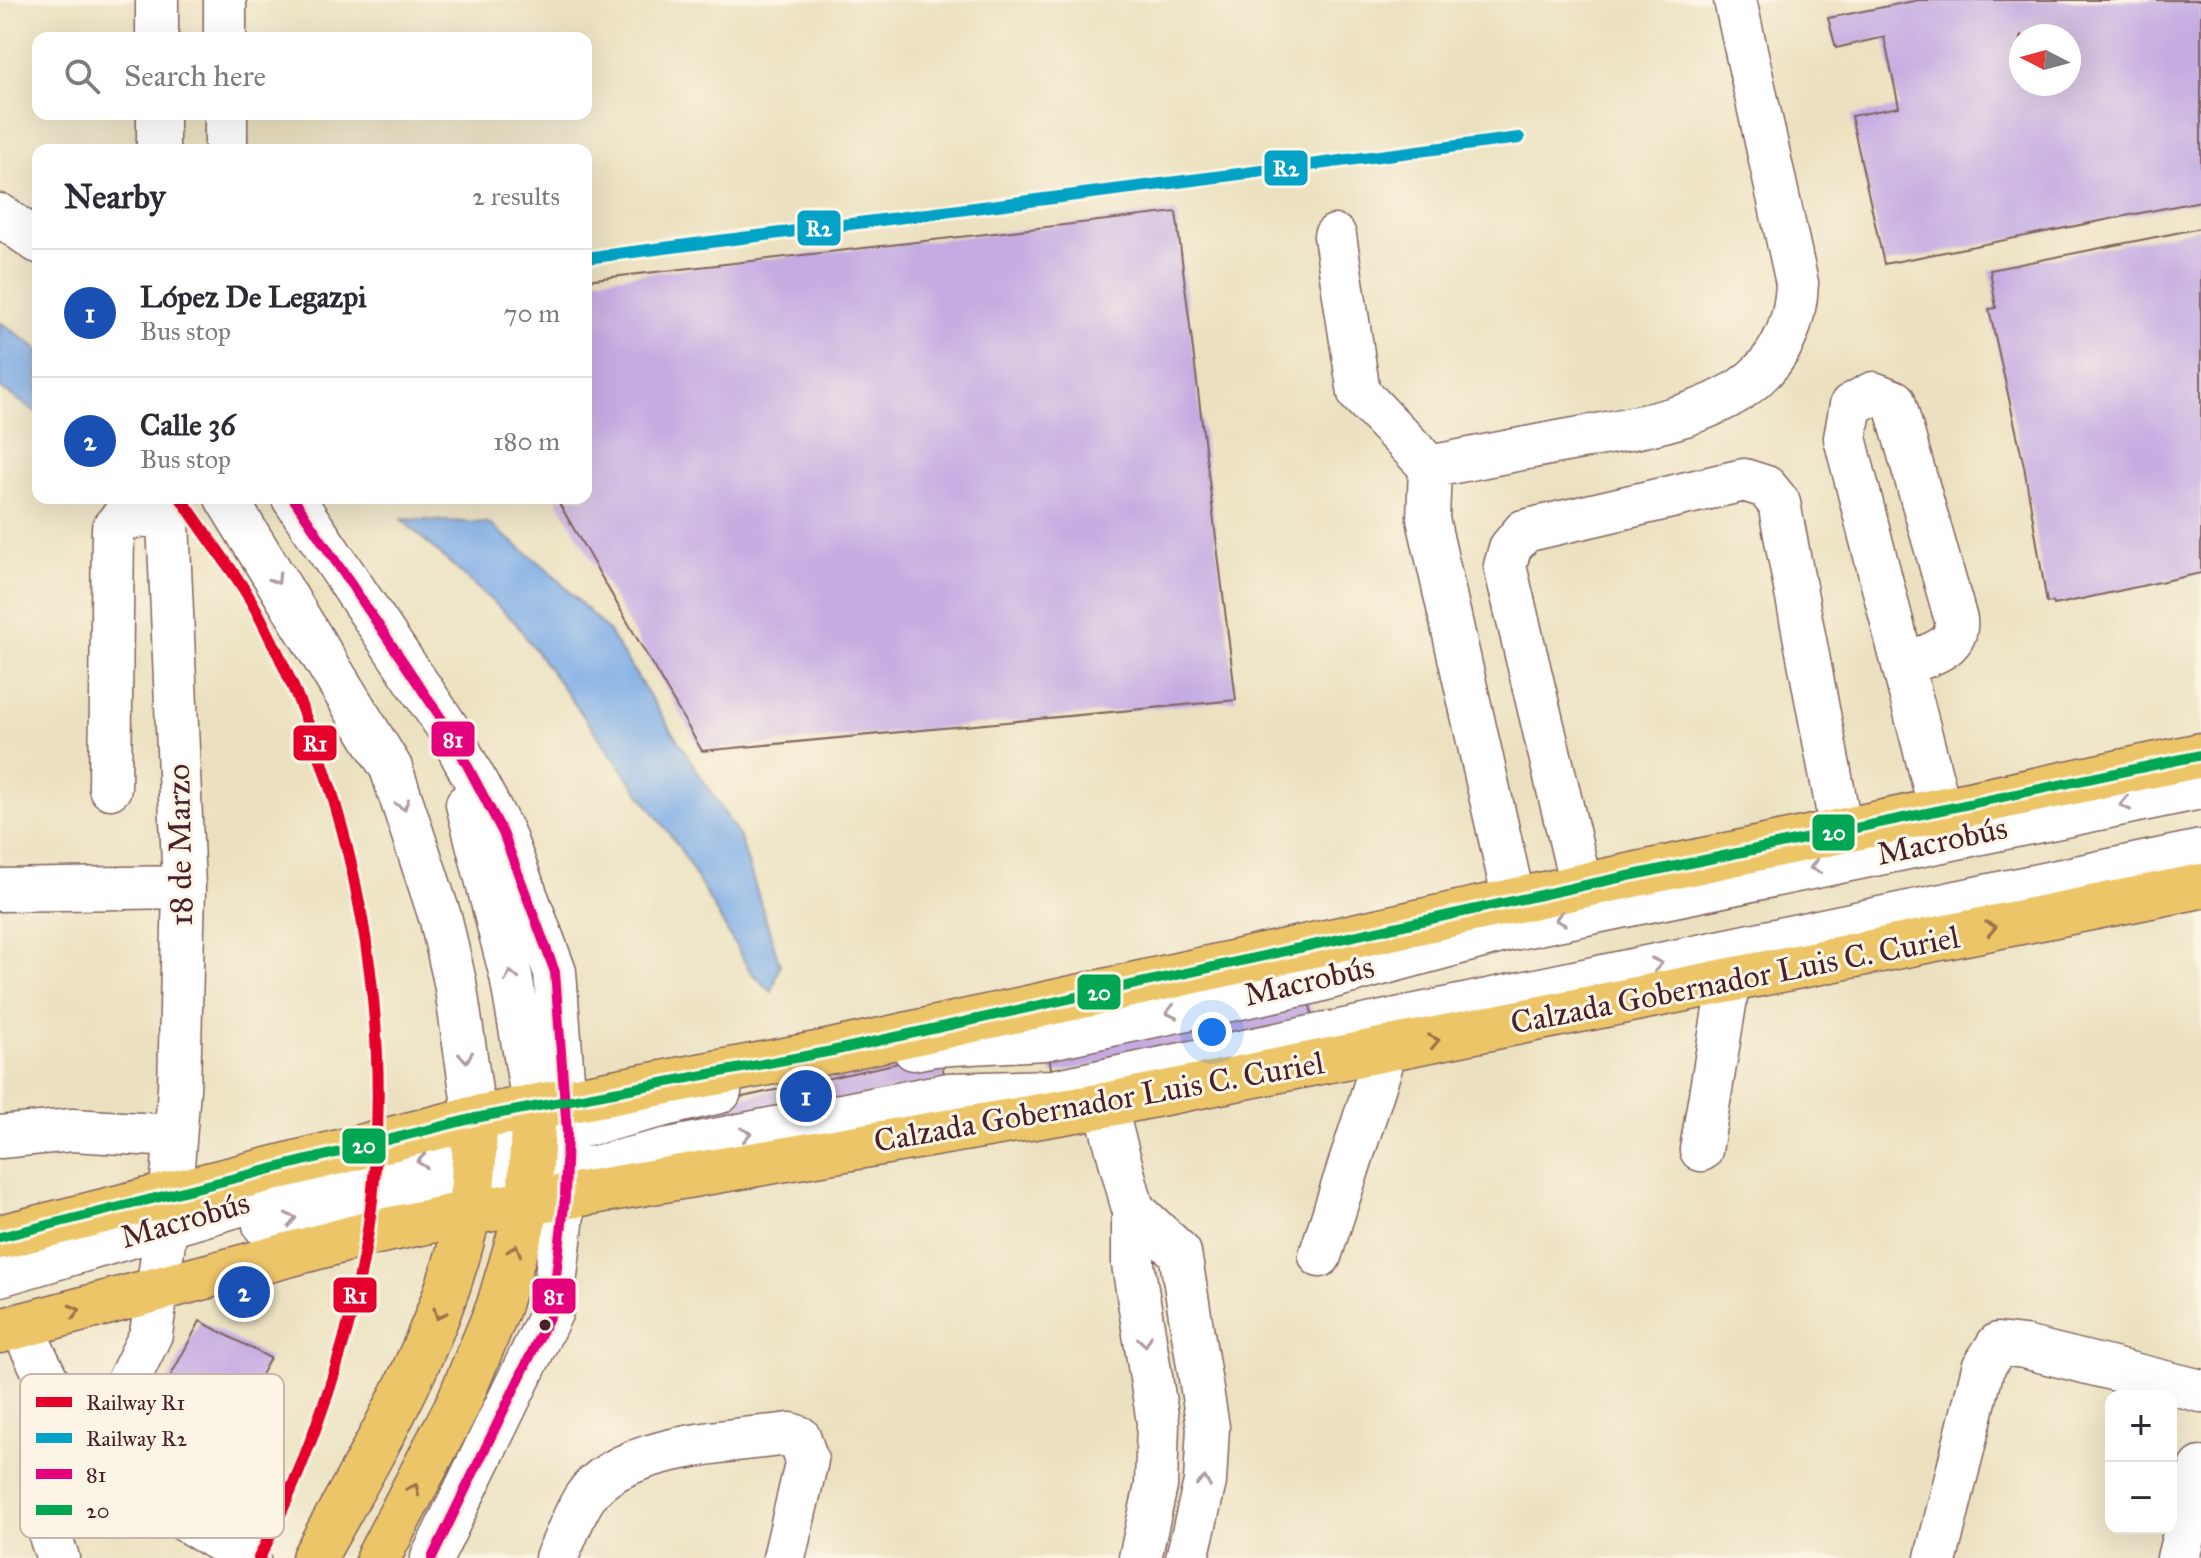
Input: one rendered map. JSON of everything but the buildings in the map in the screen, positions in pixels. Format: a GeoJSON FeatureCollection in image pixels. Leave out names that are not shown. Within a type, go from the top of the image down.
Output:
{"type":"FeatureCollection","features":[{"type":"Feature","properties":{"kind":"main road","name":"Calzada Gobernador Luis C. Curiel"},"geometry":{"type":"LineString","coordinates":[[0,1237],[165,1239],[367,1234],[472,1168],[549,1155],[832,1051],[1581,886],[2201,755]]}},
{"type":"Feature","properties":{"kind":"main road","name":"Calzada Gobernador Luis C. Curiel"},"geometry":{"type":"LineString","coordinates":[[7,1319],[165,1239],[472,1168],[549,1155],[1105,1105],[2201,886]]}},
{"type":"Feature","properties":{"kind":"main road"},"geometry":{"type":"LineString","coordinates":[[378,1558],[458,1404],[498,1308],[549,1155]]}},
{"type":"Feature","properties":{"kind":"main road"},"geometry":{"type":"LineString","coordinates":[[314,1558],[409,1387],[443,1303],[472,1168]]}},
{"type":"Feature","properties":{"kind":"street"},"geometry":{"type":"LineString","coordinates":[[157,0],[157,32]]}},
{"type":"Feature","properties":{"kind":"street"},"geometry":{"type":"LineString","coordinates":[[225,0],[225,32]]}},
{"type":"Feature","properties":{"kind":"street"},"geometry":{"type":"LineString","coordinates":[[1430,467],[1681,419],[1729,397],[1764,370],[1782,346],[1795,312],[1797,283],[1735,0]]}},
{"type":"Feature","properties":{"kind":"street"},"geometry":{"type":"LineString","coordinates":[[158,120],[158,144]]}},
{"type":"Feature","properties":{"kind":"street"},"geometry":{"type":"LineString","coordinates":[[226,120],[226,144]]}},
{"type":"Feature","properties":{"kind":"street"},"geometry":{"type":"LineString","coordinates":[[0,215],[32,238]]}},
{"type":"Feature","properties":{"kind":"street"},"geometry":{"type":"LineString","coordinates":[[1335,236],[1359,393],[1430,467],[1428,519],[1514,901]]}},
{"type":"Feature","properties":{"kind":"street"},"geometry":{"type":"LineString","coordinates":[[1904,665],[1947,646],[1954,639],[1956,620],[1894,401],[1873,393],[1851,405],[1845,438],[1940,810]]}},
{"type":"Feature","properties":{"kind":"street"},"geometry":{"type":"LineString","coordinates":[[1581,886],[1505,566],[1510,548],[1524,531],[1744,480],[1766,487],[1779,503],[1841,830]]}},
{"type":"Feature","properties":{"kind":"street"},"geometry":{"type":"LineString","coordinates":[[110,788],[113,528],[120,520],[167,504]]}},
{"type":"Feature","properties":{"kind":"street","name":"18 de Marzo"},"geometry":{"type":"LineString","coordinates":[[131,1374],[151,1334],[165,1239],[175,1136],[184,887],[167,504]]}},
{"type":"Feature","properties":{"kind":"street"},"geometry":{"type":"LineString","coordinates":[[230,504],[391,768],[441,920],[455,982],[472,1168]]}},
{"type":"Feature","properties":{"kind":"street"},"geometry":{"type":"LineString","coordinates":[[297,504],[447,727],[511,976],[549,1155],[552,1311],[432,1558]]}},
{"type":"Feature","properties":{"kind":"street","name":"Macrobús"},"geometry":{"type":"LineString","coordinates":[[549,1155],[661,1106],[934,1045],[1045,1039],[1311,983],[1508,930],[2201,788]]}},
{"type":"Feature","properties":{"kind":"street","name":"Macrobús"},"geometry":{"type":"LineString","coordinates":[[549,1155],[669,1149],[948,1094],[1068,1088],[2201,851]]}},
{"type":"Feature","properties":{"kind":"street"},"geometry":{"type":"LineString","coordinates":[[0,890],[184,887]]}},
{"type":"Feature","properties":{"kind":"street"},"geometry":{"type":"LineString","coordinates":[[1701,1150],[1729,980]]}},
{"type":"Feature","properties":{"kind":"street"},"geometry":{"type":"LineString","coordinates":[[1320,1256],[1386,1051]]}},
{"type":"Feature","properties":{"kind":"street"},"geometry":{"type":"LineString","coordinates":[[1105,1105],[1133,1209],[1133,1264],[1159,1451],[1156,1486],[1140,1558]]}},
{"type":"Feature","properties":{"kind":"street"},"geometry":{"type":"LineString","coordinates":[[0,1137],[72,1130],[175,1136]]}},
{"type":"Feature","properties":{"kind":"street"},"geometry":{"type":"LineString","coordinates":[[1133,1209],[1180,1253],[1208,1427],[1205,1482],[1187,1558]]}},
{"type":"Feature","properties":{"kind":"street","name":"Macrobús"},"geometry":{"type":"LineString","coordinates":[[0,1275],[165,1239]]}},
{"type":"Feature","properties":{"kind":"street"},"geometry":{"type":"LineString","coordinates":[[7,1319],[38,1374]]}},
{"type":"Feature","properties":{"kind":"street"},"geometry":{"type":"LineString","coordinates":[[1936,1558],[1983,1368],[1998,1344],[2024,1347],[2201,1391]]}},
{"type":"Feature","properties":{"kind":"street"},"geometry":{"type":"LineString","coordinates":[[556,1558],[585,1496],[620,1465],[705,1445],[790,1434],[799,1437],[807,1460],[784,1558]]}},
{"type":"Feature","properties":{"kind":"street"},"geometry":{"type":"LineString","coordinates":[[2178,1558],[2201,1468]]}},
{"type":"Feature","properties":{"kind":"street","name":"18 de Marzo"},"geometry":{"type":"LineString","coordinates":[[51,1538],[58,1558]]}},
{"type":"Feature","properties":{"kind":"street"},"geometry":{"type":"LineString","coordinates":[[215,1538],[249,1558]]}},
{"type":"Feature","properties":{"kind":"water"},"geometry":{"type":"Polygon","coordinates":[[[0,322],[32,345],[32,409],[0,388],[0,322]]]}},
{"type":"Feature","properties":{"kind":"water"},"geometry":{"type":"Polygon","coordinates":[[[401,519],[488,523],[546,568],[608,631],[740,838],[780,965],[772,992],[750,971],[679,847],[514,621],[401,519]]]}},
{"type":"Feature","properties":{"kind":"rail line","name":"R2"},"geometry":{"type":"LineString","coordinates":[[592,257],[1519,138]]}},
{"type":"Feature","properties":{"kind":"rail line","name":"R1"},"geometry":{"type":"LineString","coordinates":[[185,504],[253,603],[294,690],[322,764],[345,840],[362,917],[373,996],[377,1074],[376,1153],[361,1272],[326,1399],[284,1505]]}},
{"type":"Feature","properties":{"kind":"rail line","name":"R1"},"geometry":{"type":"LineString","coordinates":[[259,1558],[269,1538]]}},
{"type":"Feature","properties":{"kind":"transit line","name":"81"},"geometry":{"type":"LineString","coordinates":[[297,504],[447,727],[503,833],[555,972],[567,1132],[565,1197],[552,1311],[432,1558]]}},
{"type":"Feature","properties":{"kind":"transit line","name":"20"},"geometry":{"type":"LineString","coordinates":[[0,1237],[475,1118],[832,1051],[1581,886],[2201,755]]}},
{"type":"Feature","properties":{"kind":"place","name":"López De Legazpi"},"geometry":{"type":"Point","coordinates":[806,1096]}},
{"type":"Feature","properties":{"kind":"place","name":"Calle 36"},"geometry":{"type":"Point","coordinates":[244,1292]}}]}
